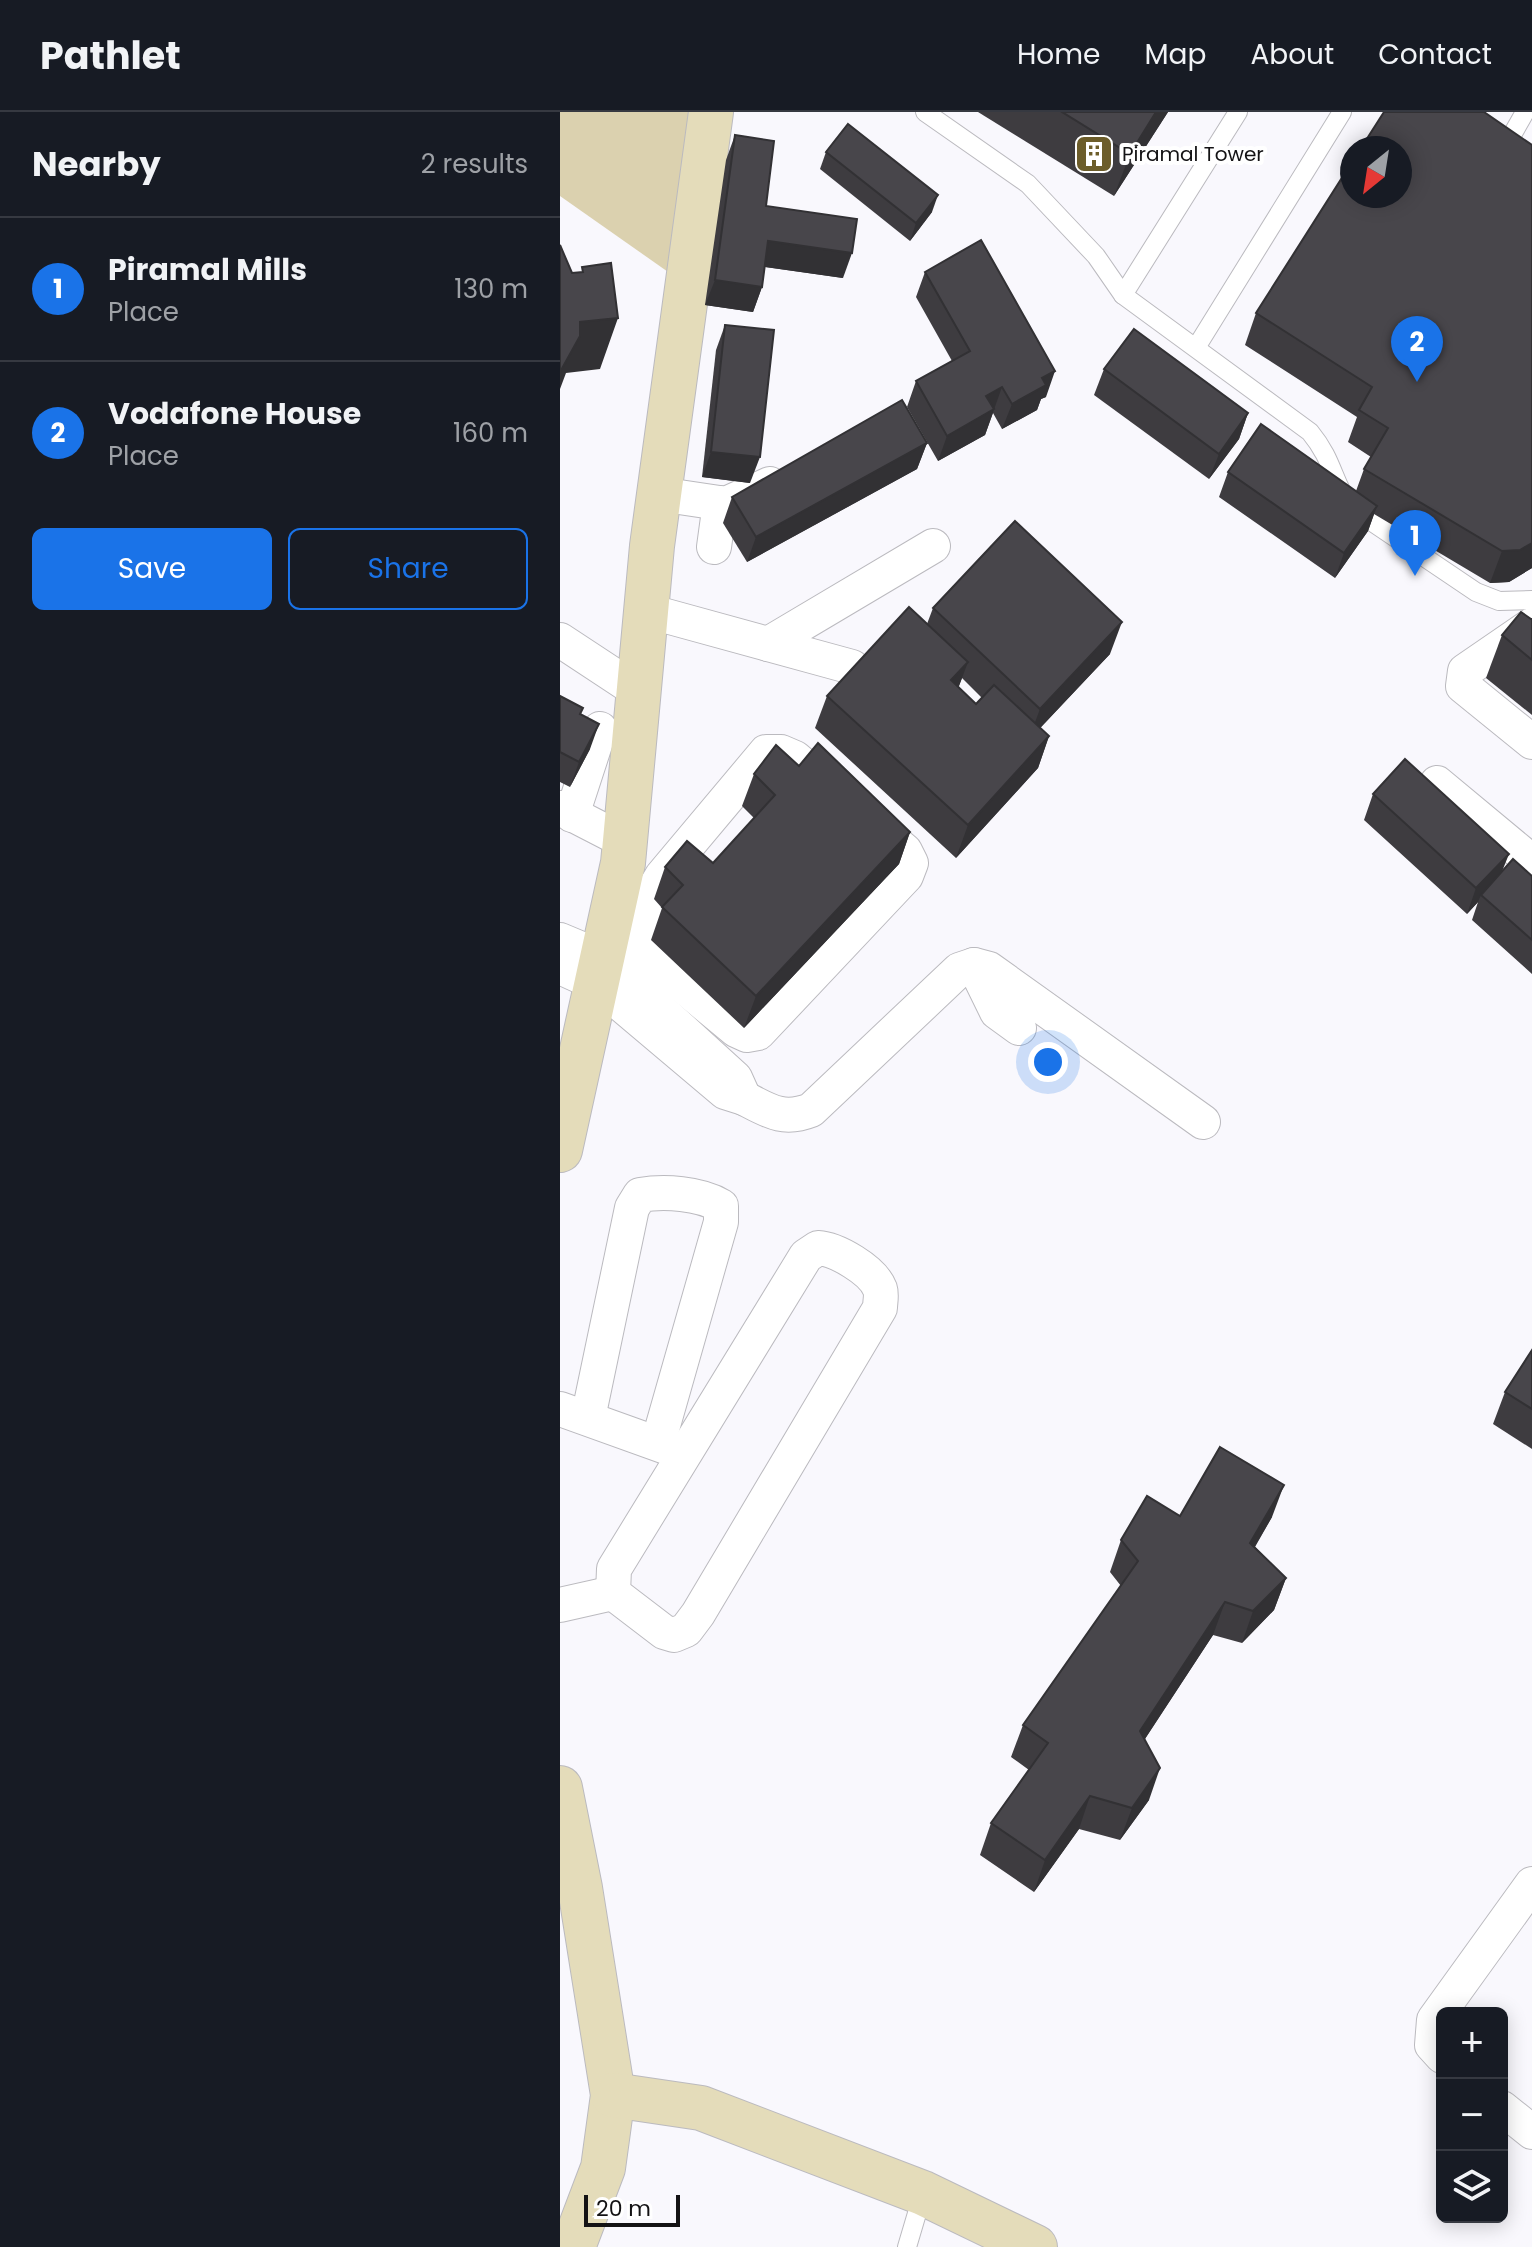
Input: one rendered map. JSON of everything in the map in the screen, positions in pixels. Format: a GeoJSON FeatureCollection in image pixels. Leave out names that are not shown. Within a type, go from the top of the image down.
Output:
{"type":"FeatureCollection","features":[{"type":"Feature","properties":{"kind":"street"},"geometry":{"type":"LineString","coordinates":[[637,860],[566,812],[603,730],[639,692],[659,494],[711,112]]}},
{"type":"Feature","properties":{"kind":"street"},"geometry":{"type":"LineString","coordinates":[[659,494],[735,503],[800,467]]}},
{"type":"Feature","properties":{"kind":"street"},"geometry":{"type":"LineString","coordinates":[[714,547],[720,503]]}},
{"type":"Feature","properties":{"kind":"street"},"geometry":{"type":"LineString","coordinates":[[768,644],[933,546]]}},
{"type":"Feature","properties":{"kind":"street"},"geometry":{"type":"LineString","coordinates":[[648,611],[852,667]]}},
{"type":"Feature","properties":{"kind":"street"},"geometry":{"type":"LineString","coordinates":[[1532,625],[1465,671],[1462,679],[1463,686],[1532,742]]}},
{"type":"Feature","properties":{"kind":"street"},"geometry":{"type":"LineString","coordinates":[[560,640],[639,692]]}},
{"type":"Feature","properties":{"kind":"street"},"geometry":{"type":"LineString","coordinates":[[603,730],[637,860]]}},
{"type":"Feature","properties":{"kind":"street"},"geometry":{"type":"LineString","coordinates":[[560,940],[601,958],[736,1030],[747,1035],[758,1033],[906,876],[911,863],[905,851],[795,758],[781,752],[766,752],[637,860],[601,958],[562,1135]]}},
{"type":"Feature","properties":{"kind":"street"},"geometry":{"type":"LineString","coordinates":[[1437,783],[1532,862]]}},
{"type":"Feature","properties":{"kind":"street"},"geometry":{"type":"LineString","coordinates":[[601,958],[735,1078],[744,1098],[777,1116],[795,1116],[811,1110],[959,970],[974,965],[989,969],[1203,1122]]}},
{"type":"Feature","properties":{"kind":"street"},"geometry":{"type":"LineString","coordinates":[[974,965],[997,1012],[1019,1028]]}},
{"type":"Feature","properties":{"kind":"street"},"geometry":{"type":"LineString","coordinates":[[657,1193],[710,1199],[721,1206],[721,1222],[670,1448],[574,1414],[632,1208],[640,1195],[657,1193]]}},
{"type":"Feature","properties":{"kind":"street"},"geometry":{"type":"LineString","coordinates":[[818,1248],[832,1249],[874,1280],[881,1292],[880,1308],[686,1630],[674,1635],[664,1632],[613,1593],[614,1569],[670,1448],[806,1256],[818,1248]]}},
{"type":"Feature","properties":{"kind":"street"},"geometry":{"type":"LineString","coordinates":[[560,1605],[613,1593]]}},
{"type":"Feature","properties":{"kind":"street"},"geometry":{"type":"LineString","coordinates":[[560,1788],[580,1888],[613,2095],[603,2168],[569,2241]]}},
{"type":"Feature","properties":{"kind":"street"},"geometry":{"type":"LineString","coordinates":[[1443,2007],[1532,1884]]}},
{"type":"Feature","properties":{"kind":"street"},"geometry":{"type":"LineString","coordinates":[[1436,2017],[1432,2045],[1436,2049]]}},
{"type":"Feature","properties":{"kind":"street"},"geometry":{"type":"LineString","coordinates":[[613,2095],[701,2108],[923,2193],[1035,2247]]}},
{"type":"Feature","properties":{"kind":"street"},"geometry":{"type":"LineString","coordinates":[[1508,2113],[1532,2132]]}},
{"type":"Feature","properties":{"kind":"lane"},"geometry":{"type":"LineString","coordinates":[[925,112],[1028,184],[1096,256],[1123,295],[1197,346],[1310,432],[1329,455],[1339,490],[1350,507],[1476,592],[1499,601],[1532,600]]}},
{"type":"Feature","properties":{"kind":"lane"},"geometry":{"type":"LineString","coordinates":[[1123,295],[1238,112]]}},
{"type":"Feature","properties":{"kind":"lane"},"geometry":{"type":"LineString","coordinates":[[1197,346],[1342,112]]}},
{"type":"Feature","properties":{"kind":"lane"},"geometry":{"type":"LineString","coordinates":[[1525,112],[1506,131],[1532,146]]}},
{"type":"Feature","properties":{"kind":"lane"},"geometry":{"type":"LineString","coordinates":[[907,2247],[923,2193]]}},
{"type":"Feature","properties":{"kind":"shaded area"},"geometry":{"type":"Polygon","coordinates":[[[560,112],[693,112],[671,274],[560,196],[560,112]]]}},
{"type":"Feature","properties":{"kind":"building"},"geometry":{"type":"Polygon","coordinates":[[[1062,112],[1156,112],[1130,154],[1062,112]]]}},
{"type":"Feature","properties":{"kind":"building"},"geometry":{"type":"Polygon","coordinates":[[[1384,112],[1484,112],[1532,145],[1532,543],[1520,550],[1502,551],[1364,469],[1388,428],[1359,410],[1372,387],[1256,313],[1340,181],[1340,208],[1412,208],[1412,136],[1369,136],[1384,112]]]}},
{"type":"Feature","properties":{"kind":"building"},"geometry":{"type":"Polygon","coordinates":[[[848,124],[938,195],[916,223],[826,152],[848,124]]]}},
{"type":"Feature","properties":{"kind":"building"},"geometry":{"type":"Polygon","coordinates":[[[735,135],[774,141],[766,206],[857,219],[852,253],[768,241],[762,287],[715,280],[735,135]]]}},
{"type":"Feature","properties":{"kind":"building"},"geometry":{"type":"Polygon","coordinates":[[[981,240],[1055,371],[1042,378],[1046,385],[1012,404],[1002,387],[986,396],[994,409],[947,436],[916,381],[970,351],[925,272],[981,240]]]}},
{"type":"Feature","properties":{"kind":"building"},"geometry":{"type":"Polygon","coordinates":[[[560,245],[572,273],[583,272],[582,267],[611,263],[618,318],[580,322],[580,336],[560,372],[560,245]]]}},
{"type":"Feature","properties":{"kind":"building"},"geometry":{"type":"Polygon","coordinates":[[[725,325],[774,330],[760,457],[711,452],[725,325]]]}},
{"type":"Feature","properties":{"kind":"building"},"geometry":{"type":"Polygon","coordinates":[[[1134,329],[1248,413],[1219,454],[1104,369],[1134,329]]]}},
{"type":"Feature","properties":{"kind":"building"},"geometry":{"type":"Polygon","coordinates":[[[902,400],[927,443],[756,537],[732,497],[902,400]]]}},
{"type":"Feature","properties":{"kind":"building"},"geometry":{"type":"Polygon","coordinates":[[[1261,424],[1377,506],[1344,553],[1228,472],[1261,424]]]}},
{"type":"Feature","properties":{"kind":"building"},"geometry":{"type":"Polygon","coordinates":[[[1015,521],[1122,622],[1040,709],[933,608],[1015,521]]]}},
{"type":"Feature","properties":{"kind":"building"},"geometry":{"type":"Polygon","coordinates":[[[909,607],[968,662],[951,680],[976,704],[994,685],[1049,736],[968,825],[827,696],[909,607]]]}},
{"type":"Feature","properties":{"kind":"building"},"geometry":{"type":"Polygon","coordinates":[[[1521,612],[1532,619],[1532,660],[1502,635],[1521,612]]]}},
{"type":"Feature","properties":{"kind":"building"},"geometry":{"type":"Polygon","coordinates":[[[560,696],[583,708],[580,714],[599,724],[579,762],[560,752],[560,696]]]}},
{"type":"Feature","properties":{"kind":"building"},"geometry":{"type":"Polygon","coordinates":[[[818,743],[910,832],[756,996],[662,907],[683,885],[665,867],[687,841],[713,863],[775,795],[754,774],[776,745],[799,766],[818,743]]]}},
{"type":"Feature","properties":{"kind":"building"},"geometry":{"type":"Polygon","coordinates":[[[1405,759],[1509,854],[1476,888],[1373,794],[1405,759]]]}},
{"type":"Feature","properties":{"kind":"building"},"geometry":{"type":"Polygon","coordinates":[[[1513,859],[1532,876],[1532,940],[1481,895],[1513,859]]]}},
{"type":"Feature","properties":{"kind":"building"},"geometry":{"type":"Polygon","coordinates":[[[1532,1350],[1532,1409],[1505,1392],[1532,1350]]]}},
{"type":"Feature","properties":{"kind":"building"},"geometry":{"type":"Polygon","coordinates":[[[1220,1447],[1284,1485],[1250,1543],[1286,1578],[1253,1611],[1225,1602],[1140,1731],[1160,1768],[1132,1808],[1090,1796],[1045,1860],[991,1823],[1048,1743],[1023,1725],[1138,1561],[1121,1540],[1147,1496],[1180,1516],[1220,1447]]]}},
{"type":"Feature","properties":{"kind":"place","name":"Piramal Tower"},"geometry":{"type":"Point","coordinates":[1094,154]}},
{"type":"Feature","properties":{"kind":"place","name":"Vodafone House"},"geometry":{"type":"Point","coordinates":[1417,382]}},
{"type":"Feature","properties":{"kind":"place","name":"Piramal Mills"},"geometry":{"type":"Point","coordinates":[1415,576]}}]}
